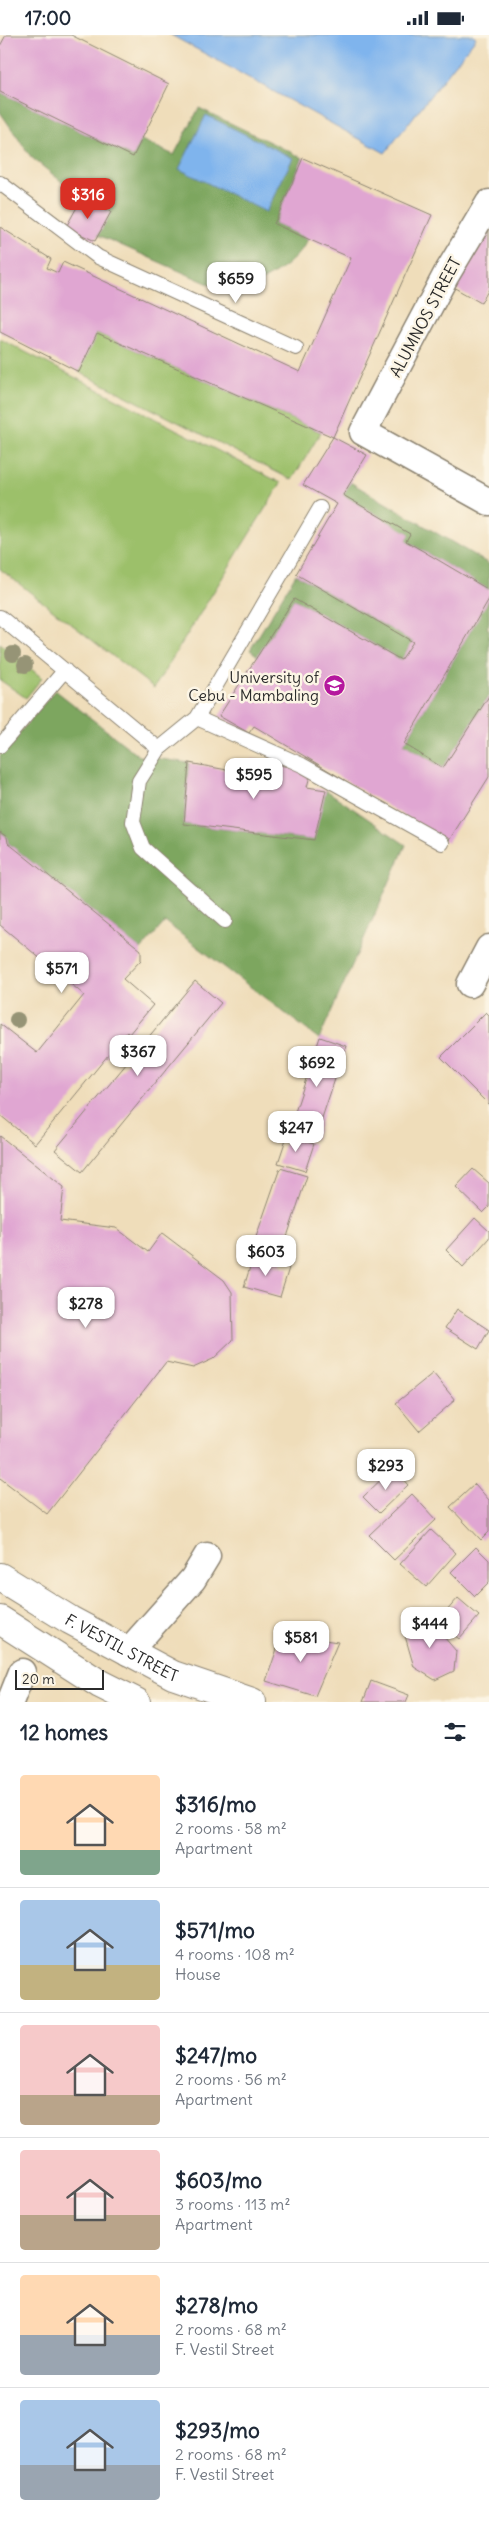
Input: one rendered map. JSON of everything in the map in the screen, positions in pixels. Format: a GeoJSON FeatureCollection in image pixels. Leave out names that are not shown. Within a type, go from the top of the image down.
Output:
{"type":"FeatureCollection","features":[{"type":"Feature","properties":{"kind":"main road","name":"F. VESTIL STREET"},"geometry":{"type":"LineString","coordinates":[[0,1577],[128,1652],[173,1675],[252,1702]]}},
{"type":"Feature","properties":{"kind":"main road"},"geometry":{"type":"LineString","coordinates":[[0,1620],[100,1683],[136,1702]]}},
{"type":"Feature","properties":{"kind":"street","name":"ALUMNOS STREET"},"geometry":{"type":"LineString","coordinates":[[489,203],[446,275],[363,432],[489,502]]}},
{"type":"Feature","properties":{"kind":"street"},"geometry":{"type":"LineString","coordinates":[[470,984],[489,948]]}},
{"type":"Feature","properties":{"kind":"street"},"geometry":{"type":"LineString","coordinates":[[128,1652],[193,1579],[208,1557]]}},
{"type":"Feature","properties":{"kind":"street"},"geometry":{"type":"LineString","coordinates":[[10,1702],[22,1672]]}},
{"type":"Feature","properties":{"kind":"lane"},"geometry":{"type":"LineString","coordinates":[[0,183],[98,257],[296,348]]}},
{"type":"Feature","properties":{"kind":"lane"},"geometry":{"type":"LineString","coordinates":[[225,921],[142,848],[132,822],[139,781],[159,749],[197,718],[320,508]]}},
{"type":"Feature","properties":{"kind":"lane"},"geometry":{"type":"LineString","coordinates":[[0,617],[159,749]]}},
{"type":"Feature","properties":{"kind":"lane"},"geometry":{"type":"LineString","coordinates":[[0,745],[64,670]]}},
{"type":"Feature","properties":{"kind":"lane"},"geometry":{"type":"LineString","coordinates":[[197,718],[302,765],[442,843]]}},
{"type":"Feature","properties":{"kind":"green space"},"geometry":{"type":"Polygon","coordinates":[[[0,92],[133,157],[141,140],[174,155],[199,108],[303,158],[274,224],[308,239],[295,258],[286,266],[234,295],[98,235],[110,212],[82,198],[31,157],[0,112],[0,92]]]}},
{"type":"Feature","properties":{"kind":"green space"},"geometry":{"type":"Polygon","coordinates":[[[95,332],[321,432],[292,480],[79,372],[95,332]]]}},
{"type":"Feature","properties":{"kind":"green space"},"geometry":{"type":"Polygon","coordinates":[[[0,339],[281,483],[154,688],[0,569],[0,339]]]}},
{"type":"Feature","properties":{"kind":"green space"},"geometry":{"type":"Polygon","coordinates":[[[350,482],[489,564],[489,590],[406,541],[409,534],[343,495],[350,482]]]}},
{"type":"Feature","properties":{"kind":"green space"},"geometry":{"type":"Polygon","coordinates":[[[296,574],[413,642],[401,660],[294,599],[258,656],[250,650],[296,574]]]}},
{"type":"Feature","properties":{"kind":"green space"},"geometry":{"type":"Polygon","coordinates":[[[489,599],[489,623],[487,628],[489,629],[489,696],[443,768],[404,744],[489,599]]]}},
{"type":"Feature","properties":{"kind":"green space"},"geometry":{"type":"Polygon","coordinates":[[[0,643],[42,678],[26,698],[0,680],[0,643]]]}},
{"type":"Feature","properties":{"kind":"green space"},"geometry":{"type":"Polygon","coordinates":[[[55,690],[139,756],[189,763],[184,824],[313,840],[326,790],[406,845],[319,1039],[165,922],[141,950],[8,843],[7,837],[0,832],[0,756],[55,690]]]}},
{"type":"Feature","properties":{"kind":"water"},"geometry":{"type":"Polygon","coordinates":[[[171,35],[474,35],[476,38],[385,153],[171,35]]]}},
{"type":"Feature","properties":{"kind":"water"},"geometry":{"type":"Polygon","coordinates":[[[206,115],[293,158],[266,212],[179,169],[206,115]]]}},
{"type":"Feature","properties":{"kind":"building"},"geometry":{"type":"Polygon","coordinates":[[[6,35],[71,35],[169,84],[133,157],[0,92],[0,46],[6,35]]]}},
{"type":"Feature","properties":{"kind":"building"},"geometry":{"type":"Polygon","coordinates":[[[303,158],[432,215],[333,437],[97,333],[79,372],[0,332],[0,227],[51,259],[47,268],[58,273],[63,262],[300,372],[351,258],[274,224],[303,158]]]}},
{"type":"Feature","properties":{"kind":"building"},"geometry":{"type":"Polygon","coordinates":[[[82,198],[111,212],[95,241],[66,227],[82,198]]]}},
{"type":"Feature","properties":{"kind":"building"},"geometry":{"type":"Polygon","coordinates":[[[489,221],[489,289],[481,303],[453,287],[489,221]]]}},
{"type":"Feature","properties":{"kind":"building"},"geometry":{"type":"Polygon","coordinates":[[[333,437],[367,455],[343,495],[410,534],[406,541],[489,590],[489,599],[404,744],[443,768],[489,696],[489,777],[448,842],[254,726],[249,733],[219,716],[294,599],[401,660],[413,642],[296,574],[337,504],[303,485],[333,437]]]}},
{"type":"Feature","properties":{"kind":"building"},"geometry":{"type":"Polygon","coordinates":[[[252,759],[311,772],[307,787],[326,790],[314,840],[184,824],[189,763],[249,774],[252,759]]]}},
{"type":"Feature","properties":{"kind":"building"},"geometry":{"type":"Polygon","coordinates":[[[0,832],[7,837],[8,843],[141,950],[141,960],[123,979],[153,1005],[129,1034],[127,1032],[35,1144],[0,1115],[0,1024],[37,1053],[84,995],[0,925],[0,832]]]}},
{"type":"Feature","properties":{"kind":"building"},"geometry":{"type":"Polygon","coordinates":[[[195,981],[221,1003],[82,1172],[55,1150],[195,981]]]}},
{"type":"Feature","properties":{"kind":"building"},"geometry":{"type":"Polygon","coordinates":[[[486,1012],[489,1015],[489,1105],[441,1057],[486,1012]]]}},
{"type":"Feature","properties":{"kind":"building"},"geometry":{"type":"Polygon","coordinates":[[[320,1037],[346,1046],[315,1139],[289,1130],[320,1037]]]}},
{"type":"Feature","properties":{"kind":"building"},"geometry":{"type":"Polygon","coordinates":[[[0,1136],[64,1187],[60,1221],[116,1228],[148,1252],[162,1233],[224,1280],[232,1292],[233,1340],[213,1359],[193,1368],[166,1362],[47,1514],[0,1478],[0,1136]]]}},
{"type":"Feature","properties":{"kind":"building"},"geometry":{"type":"Polygon","coordinates":[[[287,1136],[314,1144],[305,1171],[278,1163],[287,1136]]]}},
{"type":"Feature","properties":{"kind":"building"},"geometry":{"type":"Polygon","coordinates":[[[280,1168],[307,1176],[284,1246],[256,1237],[280,1168]]]}},
{"type":"Feature","properties":{"kind":"building"},"geometry":{"type":"Polygon","coordinates":[[[473,1169],[489,1183],[489,1207],[483,1213],[456,1187],[473,1169]]]}},
{"type":"Feature","properties":{"kind":"building"},"geometry":{"type":"Polygon","coordinates":[[[475,1218],[489,1231],[489,1238],[463,1267],[446,1250],[475,1218]]]}},
{"type":"Feature","properties":{"kind":"building"},"geometry":{"type":"Polygon","coordinates":[[[256,1238],[286,1248],[281,1264],[251,1255],[256,1238]]]}},
{"type":"Feature","properties":{"kind":"building"},"geometry":{"type":"Polygon","coordinates":[[[253,1257],[289,1268],[280,1297],[244,1287],[253,1257]]]}},
{"type":"Feature","properties":{"kind":"building"},"geometry":{"type":"Polygon","coordinates":[[[457,1309],[489,1330],[478,1349],[445,1328],[457,1309]]]}},
{"type":"Feature","properties":{"kind":"building"},"geometry":{"type":"Polygon","coordinates":[[[433,1373],[455,1400],[419,1431],[396,1403],[433,1373]]]}},
{"type":"Feature","properties":{"kind":"building"},"geometry":{"type":"Polygon","coordinates":[[[393,1468],[408,1485],[379,1513],[363,1497],[393,1468]]]}},
{"type":"Feature","properties":{"kind":"building"},"geometry":{"type":"Polygon","coordinates":[[[475,1484],[489,1500],[489,1532],[481,1540],[450,1507],[475,1484]]]}},
{"type":"Feature","properties":{"kind":"building"},"geometry":{"type":"Polygon","coordinates":[[[412,1494],[436,1520],[394,1560],[369,1535],[412,1494]]]}},
{"type":"Feature","properties":{"kind":"building"},"geometry":{"type":"Polygon","coordinates":[[[431,1530],[456,1553],[426,1587],[400,1564],[431,1530]]]}},
{"type":"Feature","properties":{"kind":"building"},"geometry":{"type":"Polygon","coordinates":[[[476,1547],[489,1560],[489,1582],[475,1596],[451,1572],[476,1547]]]}},
{"type":"Feature","properties":{"kind":"building"},"geometry":{"type":"Polygon","coordinates":[[[458,1598],[479,1616],[459,1639],[438,1621],[458,1598]]]}},
{"type":"Feature","properties":{"kind":"building"},"geometry":{"type":"Polygon","coordinates":[[[425,1615],[456,1651],[454,1671],[435,1680],[414,1667],[403,1629],[425,1615]]]}},
{"type":"Feature","properties":{"kind":"building"},"geometry":{"type":"Polygon","coordinates":[[[282,1634],[338,1642],[315,1696],[266,1681],[282,1634]]]}},
{"type":"Feature","properties":{"kind":"building"},"geometry":{"type":"Polygon","coordinates":[[[371,1681],[409,1695],[406,1702],[363,1702],[371,1681]]]}},
{"type":"Feature","properties":{"kind":"place","name":"University of Cebu - Mambaling"},"geometry":{"type":"Point","coordinates":[335,686]}}]}
